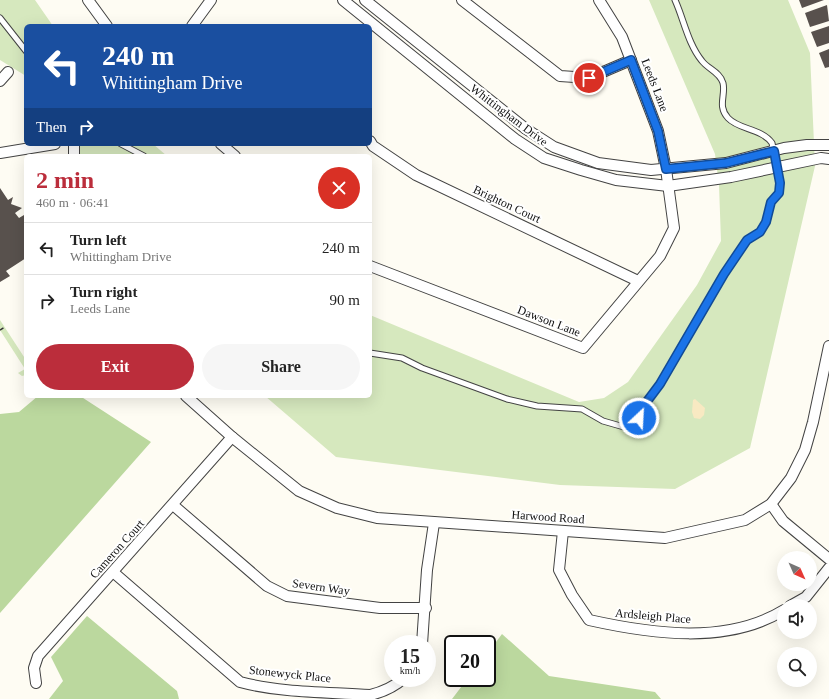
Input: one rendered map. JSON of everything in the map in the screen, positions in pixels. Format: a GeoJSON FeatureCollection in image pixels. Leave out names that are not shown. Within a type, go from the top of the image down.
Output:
{"type":"FeatureCollection","features":[{"type":"Feature","properties":{"kind":"street"},"geometry":{"type":"LineString","coordinates":[[88,0],[106,24]]}},
{"type":"Feature","properties":{"kind":"street"},"geometry":{"type":"LineString","coordinates":[[193,24],[211,0]]}},
{"type":"Feature","properties":{"kind":"street","name":"Whittingham Drive"},"geometry":{"type":"LineString","coordinates":[[343,0],[499,127],[544,158],[616,180],[668,186],[731,177],[821,158],[829,159]]}},
{"type":"Feature","properties":{"kind":"street","name":"Whittingham Drive"},"geometry":{"type":"LineString","coordinates":[[365,0],[526,129],[554,147],[598,163],[651,170],[666,169],[726,163],[774,151],[807,145],[829,145]]}},
{"type":"Feature","properties":{"kind":"street"},"geometry":{"type":"LineString","coordinates":[[462,0],[560,76],[589,78],[631,60]]}},
{"type":"Feature","properties":{"kind":"street","name":"Leeds Lane"},"geometry":{"type":"LineString","coordinates":[[599,0],[622,37],[658,131],[668,186]]}},
{"type":"Feature","properties":{"kind":"street"},"geometry":{"type":"LineString","coordinates":[[0,81],[8,72]]}},
{"type":"Feature","properties":{"kind":"street","name":"Brighton Court"},"geometry":{"type":"LineString","coordinates":[[372,144],[416,175],[638,281]]}},
{"type":"Feature","properties":{"kind":"street"},"geometry":{"type":"LineString","coordinates":[[0,153],[43,146]]}},
{"type":"Feature","properties":{"kind":"street"},"geometry":{"type":"LineString","coordinates":[[223,146],[233,154]]}},
{"type":"Feature","properties":{"kind":"street","name":"Dawson Lane"},"geometry":{"type":"LineString","coordinates":[[372,267],[583,348],[660,256],[674,228],[668,186]]}},
{"type":"Feature","properties":{"kind":"street","name":"Harwood Road"},"geometry":{"type":"LineString","coordinates":[[188,398],[232,437],[299,491],[337,508],[377,518],[665,538],[744,520],[771,504],[791,478],[805,450],[813,422],[829,346]]}},
{"type":"Feature","properties":{"kind":"street","name":"Cameron Court"},"geometry":{"type":"LineString","coordinates":[[36,683],[34,668],[38,656],[232,437]]}},
{"type":"Feature","properties":{"kind":"street"},"geometry":{"type":"LineString","coordinates":[[771,504],[783,521],[829,559]]}},
{"type":"Feature","properties":{"kind":"street","name":"Severn Way"},"geometry":{"type":"LineString","coordinates":[[173,505],[267,586],[287,596],[380,608],[426,608]]}},
{"type":"Feature","properties":{"kind":"street"},"geometry":{"type":"LineString","coordinates":[[423,635],[426,608],[427,570],[434,523]]}},
{"type":"Feature","properties":{"kind":"street","name":"Ardsleigh Place"},"geometry":{"type":"LineString","coordinates":[[563,531],[559,570],[572,596],[589,620],[624,628],[685,633],[723,632],[770,619],[777,614]]}},
{"type":"Feature","properties":{"kind":"street"},"geometry":{"type":"LineString","coordinates":[[802,599],[806,597],[829,568]]}},
{"type":"Feature","properties":{"kind":"street","name":"Stonewyck Place"},"geometry":{"type":"LineString","coordinates":[[113,572],[240,682],[256,686],[290,690],[370,694],[381,692],[392,687]]}},
{"type":"Feature","properties":{"kind":"lane"},"geometry":{"type":"LineString","coordinates":[[372,353],[402,358],[422,368],[507,399],[537,406],[582,409],[604,421],[631,428],[636,425],[642,408],[660,384],[724,274],[747,240],[760,232],[766,222],[771,202],[779,193],[780,188],[772,143],[764,135],[734,123],[727,117],[722,109],[723,83],[719,76],[706,65],[696,52],[675,0]]}},
{"type":"Feature","properties":{"kind":"lane"},"geometry":{"type":"LineString","coordinates":[[0,18],[24,48]]}},
{"type":"Feature","properties":{"kind":"lane"},"geometry":{"type":"LineString","coordinates":[[125,146],[140,154]]}},
{"type":"Feature","properties":{"kind":"path"},"geometry":{"type":"LineString","coordinates":[[0,330],[5,327]]}},
{"type":"Feature","properties":{"kind":"green space"},"geometry":{"type":"Polygon","coordinates":[[[0,0],[35,0],[52,24],[24,24],[24,75],[0,60],[0,0]]]}},
{"type":"Feature","properties":{"kind":"green space"},"geometry":{"type":"Polygon","coordinates":[[[649,0],[788,0],[810,53],[815,166],[750,448],[675,489],[560,485],[336,457],[267,398],[372,398],[372,316],[579,402],[604,398],[628,382],[697,285],[721,241],[719,185],[715,154],[649,0]]]}},
{"type":"Feature","properties":{"kind":"green space"},"geometry":{"type":"Polygon","coordinates":[[[74,146],[155,146],[165,154],[74,154],[74,146]]]}},
{"type":"Feature","properties":{"kind":"green space"},"geometry":{"type":"Polygon","coordinates":[[[0,320],[24,357],[24,367],[0,330],[0,320]]]}},
{"type":"Feature","properties":{"kind":"green space"},"geometry":{"type":"Polygon","coordinates":[[[24,370],[24,376],[22,376],[18,373],[24,370]]]}},
{"type":"Feature","properties":{"kind":"green space"},"geometry":{"type":"Polygon","coordinates":[[[36,398],[83,398],[151,442],[0,613],[0,414],[19,412],[36,398]]]}},
{"type":"Feature","properties":{"kind":"green space"},"geometry":{"type":"Polygon","coordinates":[[[87,616],[177,691],[179,699],[49,699],[63,681],[51,657],[87,616]]]}},
{"type":"Feature","properties":{"kind":"green space"},"geometry":{"type":"Polygon","coordinates":[[[502,634],[549,676],[655,692],[661,699],[452,699],[461,687],[496,687],[496,642],[502,634]]]}},
{"type":"Feature","properties":{"kind":"sand"},"geometry":{"type":"Polygon","coordinates":[[[695,399],[705,408],[704,415],[700,419],[694,418],[692,412],[693,400],[695,399]]]}},
{"type":"Feature","properties":{"kind":"building"},"geometry":{"type":"Polygon","coordinates":[[[799,0],[824,0],[802,8],[799,0]]]}},
{"type":"Feature","properties":{"kind":"building"},"geometry":{"type":"Polygon","coordinates":[[[827,5],[829,21],[810,27],[805,13],[827,5]]]}},
{"type":"Feature","properties":{"kind":"building"},"geometry":{"type":"Polygon","coordinates":[[[829,26],[829,43],[817,47],[811,32],[829,26]]]}},
{"type":"Feature","properties":{"kind":"building"},"geometry":{"type":"Polygon","coordinates":[[[829,49],[829,67],[825,68],[819,53],[829,49]]]}},
{"type":"Feature","properties":{"kind":"building"},"geometry":{"type":"Polygon","coordinates":[[[0,188],[8,200],[13,197],[11,204],[22,208],[15,213],[19,218],[24,215],[24,259],[6,271],[10,276],[0,282],[0,188]]]}},
{"type":"Feature","properties":{"kind":"route"},"geometry":{"type":"LineString","coordinates":[[589,78],[631,60],[658,131],[666,169],[726,163],[774,151],[780,183],[779,193],[771,202],[769,215],[764,227],[760,232],[747,240],[742,250],[724,274],[665,377],[642,408],[639,418]]}}]}
